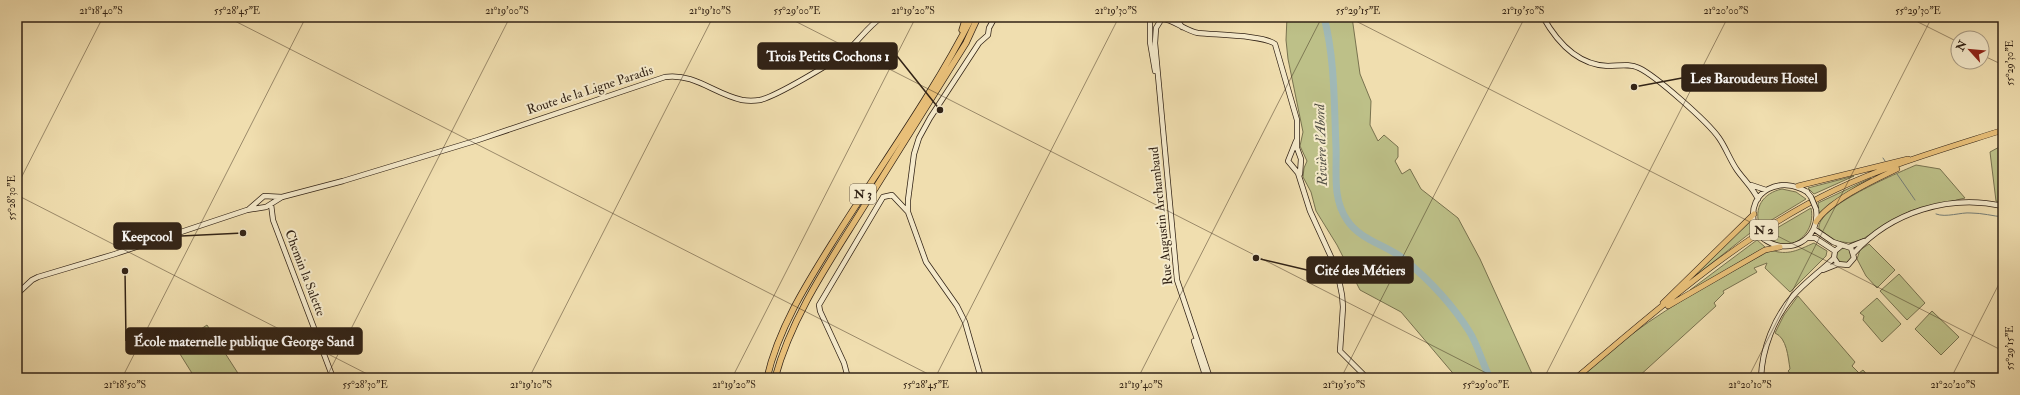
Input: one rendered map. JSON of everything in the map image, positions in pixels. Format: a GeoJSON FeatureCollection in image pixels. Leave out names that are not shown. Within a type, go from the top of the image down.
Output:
{"type":"FeatureCollection","features":[{"type":"Feature","properties":{"kind":"highway","name":"N 3"},"geometry":{"type":"LineString","coordinates":[[917,110],[958,39],[966,17]]}},
{"type":"Feature","properties":{"kind":"highway","name":"N 3"},"geometry":{"type":"LineString","coordinates":[[767,378],[781,335],[793,310],[828,250],[961,40],[972,17]]}},
{"type":"Feature","properties":{"kind":"highway","name":"N 3"},"geometry":{"type":"LineString","coordinates":[[775,378],[788,338],[800,314],[838,248],[966,43],[978,17]]}},
{"type":"Feature","properties":{"kind":"main road","name":"N 2"},"geometry":{"type":"LineString","coordinates":[[1576,378],[1632,330],[1735,250],[1783,218],[1835,190],[1867,176],[2003,130]]}},
{"type":"Feature","properties":{"kind":"main road"},"geometry":{"type":"LineString","coordinates":[[1798,186],[1938,151]]}},
{"type":"Feature","properties":{"kind":"main road"},"geometry":{"type":"LineString","coordinates":[[1816,222],[1827,210],[1856,190],[1914,160]]}},
{"type":"Feature","properties":{"kind":"main road"},"geometry":{"type":"LineString","coordinates":[[1632,330],[1696,271],[1723,242],[1754,214]]}},
{"type":"Feature","properties":{"kind":"main road"},"geometry":{"type":"LineString","coordinates":[[1632,330],[1673,302],[1765,250],[1780,247]]}},
{"type":"Feature","properties":{"kind":"street","name":"Route de la Ligne Paradis"},"geometry":{"type":"LineString","coordinates":[[263,207],[282,197],[478,140],[665,77],[677,75],[688,78],[733,97],[748,101],[760,100],[771,96],[834,60],[882,17]]}},
{"type":"Feature","properties":{"kind":"street"},"geometry":{"type":"LineString","coordinates":[[981,378],[963,317],[926,262],[908,212],[908,200],[914,154],[919,138],[930,118],[979,43],[988,35],[989,28],[995,17]]}},
{"type":"Feature","properties":{"kind":"street"},"geometry":{"type":"LineString","coordinates":[[1175,17],[1183,28]]}},
{"type":"Feature","properties":{"kind":"street"},"geometry":{"type":"LineString","coordinates":[[1543,17],[1558,40],[1567,50],[1597,64],[1629,65],[1638,67],[1647,73],[1713,131],[1738,170],[1754,190],[1758,200]]}},
{"type":"Feature","properties":{"kind":"street"},"geometry":{"type":"LineString","coordinates":[[1149,18],[1167,19],[1183,28],[1198,33],[1272,41],[1276,46],[1297,120],[1296,141],[1298,155],[1302,159],[1300,165],[1300,179]]}},
{"type":"Feature","properties":{"kind":"street","name":"Rue Augustin Archambaud"},"geometry":{"type":"LineString","coordinates":[[1149,18],[1150,42],[1162,107]]}},
{"type":"Feature","properties":{"kind":"street","name":"Rue Augustin Archambaud"},"geometry":{"type":"LineString","coordinates":[[1163,19],[1157,24],[1155,35],[1175,266],[1180,292],[1210,378]]}},
{"type":"Feature","properties":{"kind":"street"},"geometry":{"type":"LineString","coordinates":[[1296,141],[1288,161],[1290,165],[1294,167],[1300,179],[1310,211],[1333,260],[1340,281],[1343,307],[1340,351],[1367,378]]}},
{"type":"Feature","properties":{"kind":"street"},"geometry":{"type":"LineString","coordinates":[[1292,154],[1298,155]]}},
{"type":"Feature","properties":{"kind":"street"},"geometry":{"type":"LineString","coordinates":[[1294,167],[1300,165]]}},
{"type":"Feature","properties":{"kind":"street"},"geometry":{"type":"LineString","coordinates":[[1748,183],[1766,190]]}},
{"type":"Feature","properties":{"kind":"street"},"geometry":{"type":"LineString","coordinates":[[1778,185],[1798,186],[1807,192],[1811,197],[1816,209],[1816,222],[1814,229],[1808,238],[1798,245],[1780,247],[1764,239],[1757,231],[1754,223],[1754,214],[1758,200],[1766,190],[1778,185]]}},
{"type":"Feature","properties":{"kind":"street"},"geometry":{"type":"LineString","coordinates":[[848,378],[844,362],[820,312],[819,305],[883,197],[892,195],[908,212]]}},
{"type":"Feature","properties":{"kind":"street","name":"Route de la Ligne Paradis"},"geometry":{"type":"LineString","coordinates":[[259,201],[264,196],[282,197]]}},
{"type":"Feature","properties":{"kind":"street","name":"Chemin la Salette"},"geometry":{"type":"LineString","coordinates":[[270,197],[273,220],[333,378]]}},
{"type":"Feature","properties":{"kind":"street"},"geometry":{"type":"LineString","coordinates":[[247,210],[259,201]]}},
{"type":"Feature","properties":{"kind":"street","name":"Chemin la Salette"},"geometry":{"type":"LineString","coordinates":[[259,201],[273,220]]}},
{"type":"Feature","properties":{"kind":"street"},"geometry":{"type":"LineString","coordinates":[[1814,229],[1841,246],[1849,247],[1866,240],[1902,217],[1927,208],[1963,202],[2003,206]]}},
{"type":"Feature","properties":{"kind":"street"},"geometry":{"type":"LineString","coordinates":[[17,294],[32,280],[38,277],[115,254],[247,210],[263,207]]}},
{"type":"Feature","properties":{"kind":"street"},"geometry":{"type":"LineString","coordinates":[[1808,238],[1819,240],[1835,251]]}},
{"type":"Feature","properties":{"kind":"street"},"geometry":{"type":"LineString","coordinates":[[1822,270],[1838,264],[1845,266],[1851,263],[1854,253],[1866,240]]}},
{"type":"Feature","properties":{"kind":"street"},"geometry":{"type":"LineString","coordinates":[[1761,378],[1766,345],[1782,312],[1792,297],[1834,258],[1835,251],[1841,246]]}},
{"type":"Feature","properties":{"kind":"street"},"geometry":{"type":"LineString","coordinates":[[1849,247],[1854,253]]}},
{"type":"Feature","properties":{"kind":"street"},"geometry":{"type":"LineString","coordinates":[[1834,258],[1838,264]]}},
{"type":"Feature","properties":{"kind":"street","name":"Rue Augustin Archambaud"},"geometry":{"type":"LineString","coordinates":[[1190,322],[1206,378]]}},
{"type":"Feature","properties":{"kind":"green space"},"geometry":{"type":"Polygon","coordinates":[[[1287,17],[1352,17],[1360,74],[1371,101],[1370,125],[1378,141],[1384,135],[1398,147],[1398,157],[1395,161],[1402,174],[1410,169],[1421,189],[1458,218],[1480,259],[1534,378],[1457,378],[1401,312],[1360,290],[1337,245],[1316,211],[1311,192],[1303,177],[1304,168],[1307,161],[1300,146],[1303,132],[1288,59],[1286,40],[1287,17]]]}},
{"type":"Feature","properties":{"kind":"green space"},"geometry":{"type":"Polygon","coordinates":[[[2003,145],[2003,203],[1996,201],[1990,152],[2003,145]]]}},
{"type":"Feature","properties":{"kind":"green space"},"geometry":{"type":"Polygon","coordinates":[[[1916,165],[1940,169],[1965,198],[1910,211],[1861,240],[1850,243],[1835,241],[1819,229],[1821,220],[1843,201],[1876,183],[1916,165]]]}},
{"type":"Feature","properties":{"kind":"green space"},"geometry":{"type":"Polygon","coordinates":[[[1854,176],[1814,194],[1808,188],[1854,176]]]}},
{"type":"Feature","properties":{"kind":"green space"},"geometry":{"type":"Polygon","coordinates":[[[1871,178],[1829,204],[1819,213],[1818,203],[1871,178]]]}},
{"type":"Feature","properties":{"kind":"green space"},"geometry":{"type":"Polygon","coordinates":[[[1782,189],[1796,192],[1806,199],[1760,227],[1758,214],[1761,202],[1770,194],[1782,189]]]}},
{"type":"Feature","properties":{"kind":"green space"},"geometry":{"type":"Polygon","coordinates":[[[1811,208],[1812,218],[1809,227],[1805,235],[1798,241],[1790,244],[1782,244],[1773,242],[1765,235],[1811,208]]]}},
{"type":"Feature","properties":{"kind":"green space"},"geometry":{"type":"Polygon","coordinates":[[[1750,220],[1754,230],[1698,274],[1697,273],[1750,220]]]}},
{"type":"Feature","properties":{"kind":"green space"},"geometry":{"type":"Polygon","coordinates":[[[1757,240],[1765,247],[1691,291],[1690,290],[1757,240]]]}},
{"type":"Feature","properties":{"kind":"green space"},"geometry":{"type":"Polygon","coordinates":[[[1814,243],[1827,251],[1826,256],[1790,292],[1765,268],[1767,263],[1754,268],[1757,272],[1723,291],[1724,293],[1714,303],[1716,306],[1637,378],[1577,378],[1648,322],[1682,300],[1771,250],[1777,252],[1788,252],[1798,250],[1814,243]]]}},
{"type":"Feature","properties":{"kind":"green space"},"geometry":{"type":"Polygon","coordinates":[[[1869,244],[1895,270],[1877,288],[1866,276],[1857,259],[1860,250],[1869,244]]]}},
{"type":"Feature","properties":{"kind":"green space"},"geometry":{"type":"Polygon","coordinates":[[[1844,248],[1851,253],[1852,256],[1847,263],[1844,264],[1837,259],[1836,256],[1841,249],[1844,248]]]}},
{"type":"Feature","properties":{"kind":"green space"},"geometry":{"type":"Polygon","coordinates":[[[1899,274],[1925,303],[1907,320],[1880,291],[1899,274]]]}},
{"type":"Feature","properties":{"kind":"green space"},"geometry":{"type":"Polygon","coordinates":[[[1798,296],[1855,362],[1852,366],[1859,373],[1863,370],[1870,378],[1794,378],[1788,371],[1790,369],[1788,354],[1784,343],[1779,335],[1775,333],[1784,315],[1798,296]]]}},
{"type":"Feature","properties":{"kind":"green space"},"geometry":{"type":"Polygon","coordinates":[[[1877,298],[1901,324],[1882,342],[1863,320],[1864,316],[1860,313],[1877,298]]]}},
{"type":"Feature","properties":{"kind":"green space"},"geometry":{"type":"Polygon","coordinates":[[[1932,311],[1959,337],[1941,355],[1915,329],[1932,311]]]}},
{"type":"Feature","properties":{"kind":"green space"},"geometry":{"type":"Polygon","coordinates":[[[207,325],[241,378],[195,378],[175,346],[207,325]]]}},
{"type":"Feature","properties":{"kind":"waterway","name":"Rivière d'Abord"},"geometry":{"type":"LineString","coordinates":[[1324,17],[1328,33],[1332,65],[1336,147],[1336,185],[1342,212],[1352,227],[1359,233],[1404,259],[1439,292],[1469,331],[1490,378]]}},
{"type":"Feature","properties":{"kind":"waterway"},"geometry":{"type":"LineString","coordinates":[[1897,174],[1915,200]]}},
{"type":"Feature","properties":{"kind":"waterway"},"geometry":{"type":"LineString","coordinates":[[1936,214],[1944,215],[1975,213],[2003,217]]}},
{"type":"Feature","properties":{"kind":"place","name":"Les Baroudeurs Hostel"},"geometry":{"type":"Point","coordinates":[1634,87]}},
{"type":"Feature","properties":{"kind":"place","name":"Trois Petits Cochons 1"},"geometry":{"type":"Point","coordinates":[940,110]}},
{"type":"Feature","properties":{"kind":"place","name":"Keepcool"},"geometry":{"type":"Point","coordinates":[243,233]}},
{"type":"Feature","properties":{"kind":"place","name":"Cité des Métiers"},"geometry":{"type":"Point","coordinates":[1256,258]}},
{"type":"Feature","properties":{"kind":"place","name":"École maternelle publique George Sand"},"geometry":{"type":"Point","coordinates":[125,271]}}]}
